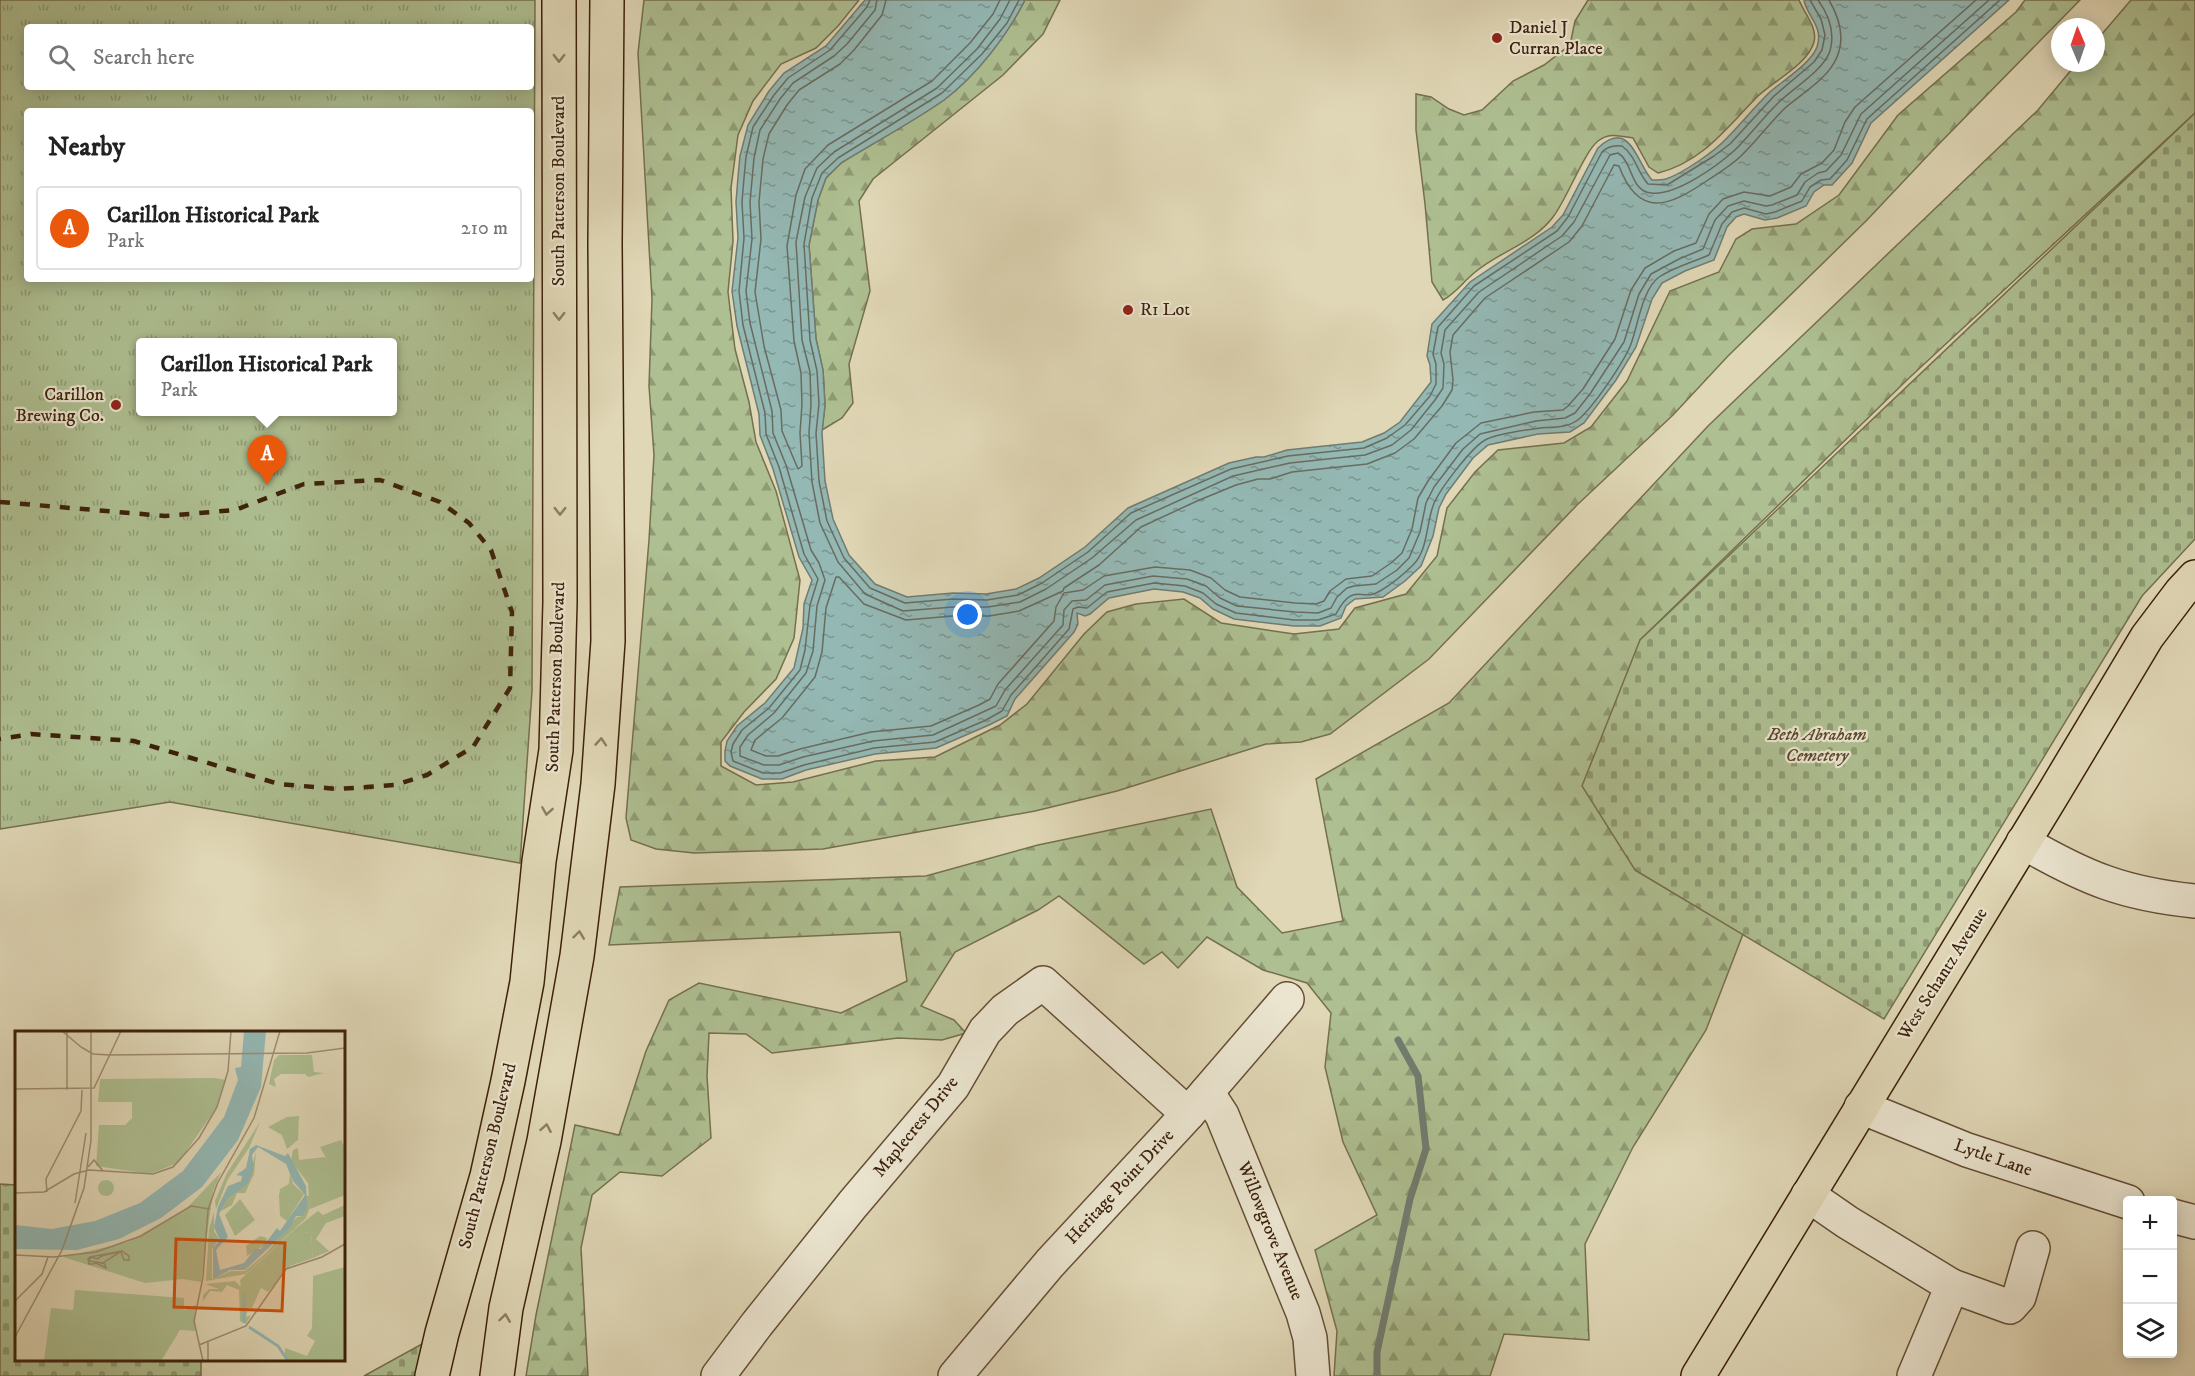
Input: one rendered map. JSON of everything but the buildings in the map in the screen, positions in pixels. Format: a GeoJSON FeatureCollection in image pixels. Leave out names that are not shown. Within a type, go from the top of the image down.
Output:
{"type":"FeatureCollection","features":[{"type":"Feature","properties":{"kind":"main road","name":"South Patterson Boulevard"},"geometry":{"type":"LineString","coordinates":[[432,1376],[487,1176],[508,1081],[527,982],[539,861],[556,750],[560,602],[559,0]]}},
{"type":"Feature","properties":{"kind":"main road"},"geometry":{"type":"LineString","coordinates":[[496,1376],[506,1308],[544,1142],[575,966],[598,784],[608,641],[605,243],[607,0]]}},
{"type":"Feature","properties":{"kind":"main road","name":"West Schantz Avenue"},"geometry":{"type":"LineString","coordinates":[[1698,1376],[2147,637],[2195,577]]}},
{"type":"Feature","properties":{"kind":"street"},"geometry":{"type":"LineString","coordinates":[[2024,842],[2067,868],[2095,880],[2150,896],[2195,901]]}},
{"type":"Feature","properties":{"kind":"street","name":"Maplecrest Drive"},"geometry":{"type":"LineString","coordinates":[[718,1376],[853,1204],[953,1086],[985,1030],[1005,1010],[1043,983],[1198,1103]]}},
{"type":"Feature","properties":{"kind":"street","name":"Heritage Point Drive"},"geometry":{"type":"LineString","coordinates":[[954,1376],[1050,1263],[1198,1103],[1287,999]]}},
{"type":"Feature","properties":{"kind":"street","name":"Willowgrove Avenue"},"geometry":{"type":"LineString","coordinates":[[1198,1103],[1222,1115],[1303,1313],[1310,1338],[1313,1376]]}},
{"type":"Feature","properties":{"kind":"street","name":"Lytle Lane"},"geometry":{"type":"LineString","coordinates":[[1861,1107],[1967,1150],[2123,1201]]}},
{"type":"Feature","properties":{"kind":"street"},"geometry":{"type":"LineString","coordinates":[[1808,1195],[1847,1222],[1952,1286],[2010,1307],[2019,1297],[2033,1248]]}},
{"type":"Feature","properties":{"kind":"street"},"geometry":{"type":"LineString","coordinates":[[2177,1217],[2195,1222]]}},
{"type":"Feature","properties":{"kind":"street"},"geometry":{"type":"LineString","coordinates":[[1914,1376],[1952,1286]]}},
{"type":"Feature","properties":{"kind":"green space"},"geometry":{"type":"Polygon","coordinates":[[[0,0],[535,0],[534,230],[534,108],[24,108],[24,282],[534,282],[532,691],[520,863],[170,802],[0,829],[0,0]]]}},
{"type":"Feature","properties":{"kind":"green space"},"geometry":{"type":"Polygon","coordinates":[[[644,0],[859,0],[816,48],[781,64],[753,101],[738,135],[731,188],[733,241],[728,292],[735,349],[749,402],[756,442],[776,491],[800,580],[794,638],[776,679],[744,712],[721,742],[721,766],[756,785],[793,782],[876,761],[935,757],[1000,725],[1027,704],[1084,634],[1107,612],[1136,604],[1184,599],[1221,623],[1294,634],[1339,629],[1355,608],[1406,594],[1437,556],[1447,508],[1475,472],[1498,450],[1564,443],[1591,427],[1627,381],[1670,291],[1719,272],[1736,239],[1752,229],[1796,224],[1839,195],[1898,115],[2016,12],[2025,0],[2080,0],[2062,18],[2051,18],[2051,30],[1867,220],[1728,356],[1673,415],[1577,505],[1429,659],[1330,734],[1301,742],[1266,744],[1117,791],[1035,811],[823,849],[694,853],[656,849],[631,840],[626,818],[654,455],[649,386],[652,299],[638,53],[644,0]]]}},
{"type":"Feature","properties":{"kind":"green space"},"geometry":{"type":"Polygon","coordinates":[[[1025,0],[1060,0],[1043,34],[1003,75],[873,179],[859,201],[870,291],[849,364],[853,403],[842,418],[822,430],[825,405],[823,370],[816,339],[809,245],[818,200],[826,178],[841,163],[919,117],[956,90],[990,54],[1025,0]]]}},
{"type":"Feature","properties":{"kind":"green space"},"geometry":{"type":"Polygon","coordinates":[[[1588,0],[1799,0],[1815,37],[1811,50],[1798,65],[1758,96],[1725,131],[1701,152],[1674,168],[1658,173],[1649,167],[1633,138],[1610,136],[1602,138],[1587,155],[1558,209],[1545,226],[1526,241],[1470,276],[1443,300],[1432,282],[1416,130],[1416,94],[1431,97],[1449,109],[1464,115],[1482,110],[1513,81],[1544,65],[1570,45],[1575,21],[1588,0]]]}},
{"type":"Feature","properties":{"kind":"green space"},"geometry":{"type":"Polygon","coordinates":[[[2131,0],[2195,0],[2195,113],[1908,379],[1640,640],[1635,870],[1743,934],[1706,1030],[1633,1147],[1585,1244],[1589,1340],[1504,1334],[1490,1376],[1334,1376],[1337,1331],[1315,1250],[1377,1215],[1343,1142],[1325,1067],[1331,1013],[1307,983],[1263,970],[1207,937],[1178,968],[1162,952],[1144,964],[1059,896],[1038,910],[955,952],[921,1006],[954,1020],[966,1033],[942,1040],[898,1038],[772,1053],[746,1034],[709,1033],[707,1076],[711,1138],[662,1176],[620,1172],[592,1195],[581,1248],[588,1376],[526,1376],[536,1315],[575,1125],[619,1135],[646,1051],[669,1000],[699,983],[841,1013],[907,981],[900,932],[609,945],[620,887],[926,876],[1038,845],[1211,809],[1237,887],[1282,933],[1343,921],[1316,779],[1449,703],[1708,426],[2038,110],[2070,72],[2105,72],[2105,30],[2131,0]]]}},
{"type":"Feature","properties":{"kind":"green space","name":"Beth Abraham Cemetery"},"geometry":{"type":"Polygon","coordinates":[[[2195,113],[2195,539],[2142,596],[1884,1019],[1635,870],[1582,786],[1640,640],[2195,113]]]}},
{"type":"Feature","properties":{"kind":"green space"},"geometry":{"type":"Polygon","coordinates":[[[0,1184],[15,1185],[15,1361],[201,1361],[201,1376],[0,1376],[0,1184]]]}},
{"type":"Feature","properties":{"kind":"green space"},"geometry":{"type":"Polygon","coordinates":[[[442,1333],[432,1376],[364,1376],[442,1333]]]}},
{"type":"Feature","properties":{"kind":"water"},"geometry":{"type":"Polygon","coordinates":[[[865,0],[1025,0],[990,54],[956,90],[919,117],[841,163],[826,178],[818,200],[809,245],[816,339],[823,370],[825,405],[822,433],[825,481],[833,519],[849,555],[875,584],[907,597],[953,593],[986,594],[1016,589],[1039,578],[1085,547],[1128,508],[1229,463],[1264,457],[1287,450],[1362,442],[1384,433],[1400,422],[1431,382],[1427,356],[1432,324],[1470,282],[1552,227],[1563,215],[1598,148],[1609,140],[1618,138],[1625,140],[1652,180],[1673,176],[1706,156],[1727,138],[1771,91],[1814,53],[1819,40],[1817,27],[1804,0],[2009,0],[1871,123],[1852,163],[1832,185],[1824,185],[1814,192],[1806,206],[1777,218],[1765,220],[1744,214],[1736,217],[1727,227],[1714,260],[1662,283],[1652,299],[1636,347],[1616,380],[1584,423],[1570,432],[1538,434],[1488,445],[1473,458],[1446,494],[1439,508],[1433,536],[1421,566],[1383,597],[1355,599],[1346,606],[1341,618],[1320,626],[1294,626],[1234,619],[1213,609],[1200,598],[1183,592],[1154,589],[1109,598],[1090,614],[1085,616],[1077,613],[1078,624],[1074,632],[1015,699],[1007,716],[936,748],[875,754],[806,770],[782,779],[762,779],[730,766],[725,761],[727,741],[737,726],[765,703],[794,668],[803,628],[804,604],[812,580],[799,557],[773,469],[760,435],[759,414],[737,326],[732,291],[738,238],[736,202],[740,156],[748,125],[769,91],[784,73],[826,46],[865,0]]]}},
{"type":"Feature","properties":{"kind":"waterway"},"geometry":{"type":"LineString","coordinates":[[1377,1376],[1377,1352],[1410,1199],[1426,1149],[1418,1076],[1398,1040]]}},
{"type":"Feature","properties":{"kind":"railway"},"geometry":{"type":"LineString","coordinates":[[0,502],[165,516],[235,510],[304,484],[380,480],[440,502],[469,523],[491,550],[512,612],[510,688],[473,747],[427,775],[395,785],[338,789],[279,784],[134,741],[31,734],[0,739]]}},
{"type":"Feature","properties":{"kind":"place","name":"Daniel J Curran Place"},"geometry":{"type":"Point","coordinates":[1497,38]}},
{"type":"Feature","properties":{"kind":"place","name":"R1 Lot"},"geometry":{"type":"Point","coordinates":[1128,310]}},
{"type":"Feature","properties":{"kind":"place","name":"Carillon Brewing Co."},"geometry":{"type":"Point","coordinates":[116,405]}},
{"type":"Feature","properties":{"kind":"place","name":"Carillon Historical Park"},"geometry":{"type":"Point","coordinates":[267,485]}}]}
